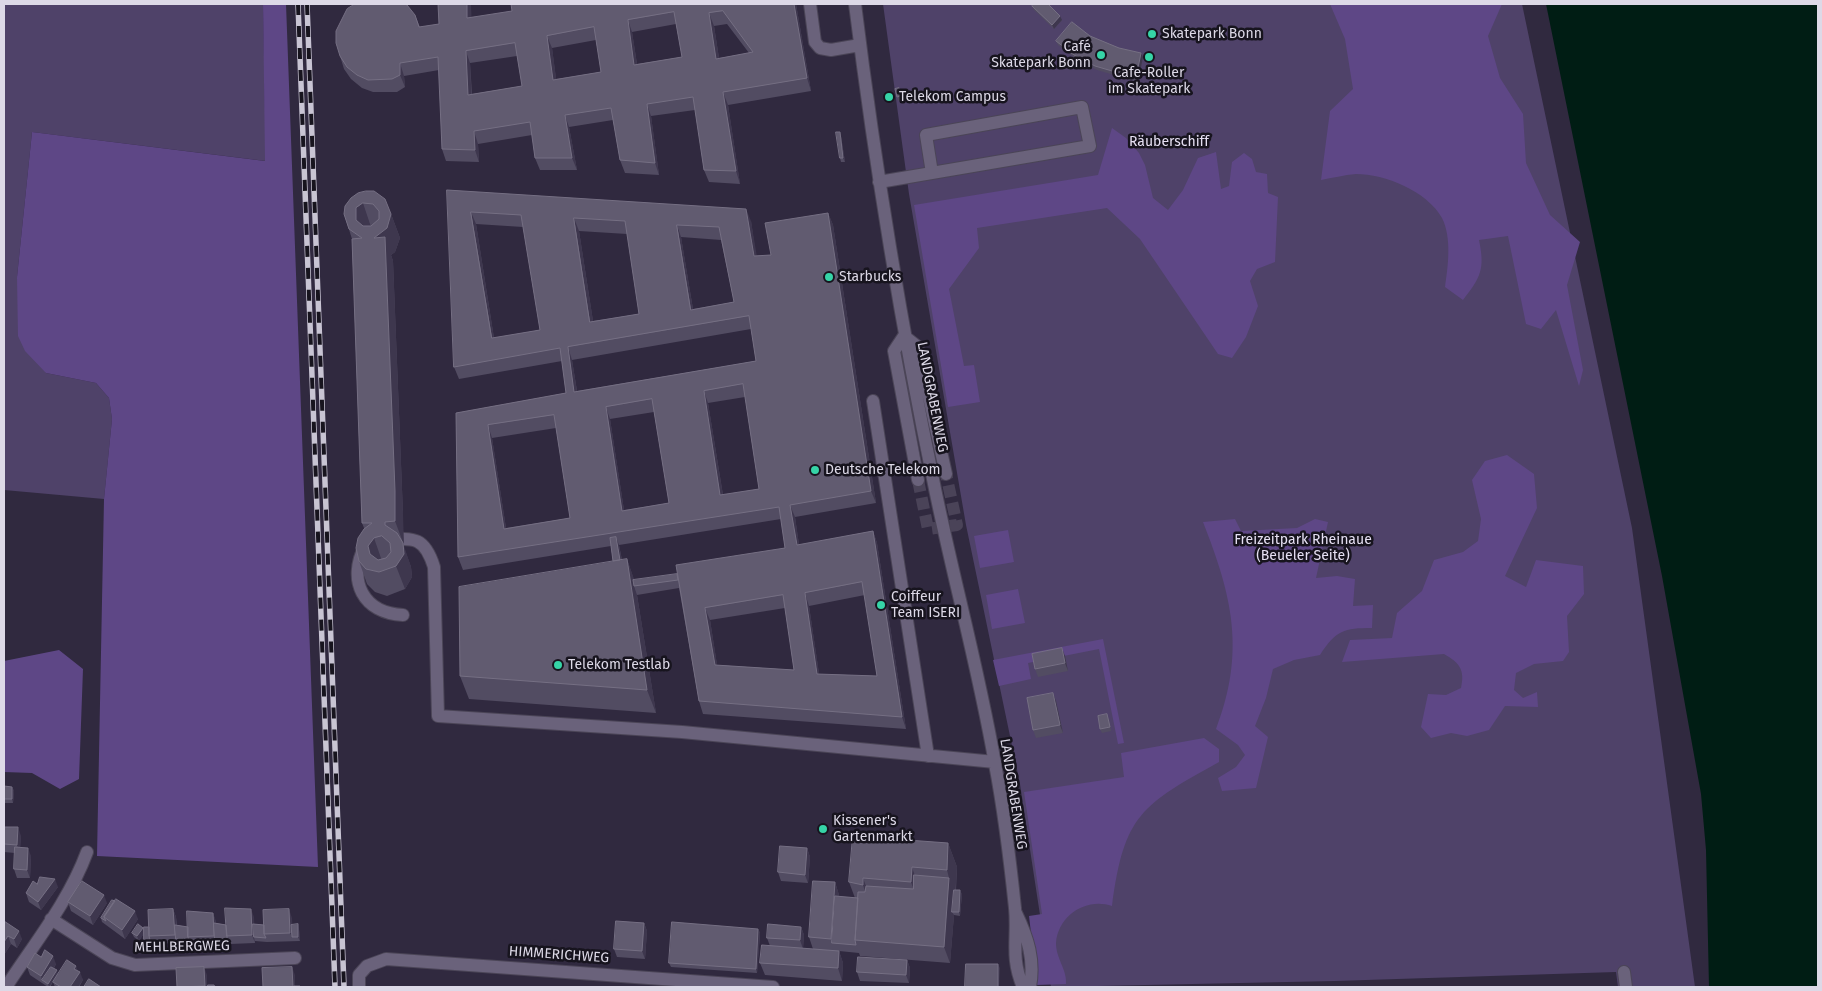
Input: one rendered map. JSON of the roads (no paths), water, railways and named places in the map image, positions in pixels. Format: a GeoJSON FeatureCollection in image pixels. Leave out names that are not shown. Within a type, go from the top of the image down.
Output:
{"type":"FeatureCollection","features":[{"type":"Feature","properties":{"kind":"street"},"geometry":{"type":"LineString","coordinates":[[810,4],[815,42],[820,48],[831,50],[860,45]]}},
{"type":"Feature","properties":{"kind":"street","name":"LANDGRABENWEG"},"geometry":{"type":"LineString","coordinates":[[855,4],[879,182],[904,336],[934,487],[995,762],[1015,911],[1014,942],[1018,974],[1022,987]]}},
{"type":"Feature","properties":{"kind":"street"},"geometry":{"type":"LineString","coordinates":[[879,182],[932,173],[1090,146],[1082,107],[926,135],[932,173]]}},
{"type":"Feature","properties":{"kind":"street"},"geometry":{"type":"LineString","coordinates":[[918,480],[894,351],[904,336],[918,347],[946,474]]}},
{"type":"Feature","properties":{"kind":"street"},"geometry":{"type":"LineString","coordinates":[[873,401],[928,756]]}},
{"type":"Feature","properties":{"kind":"street"},"geometry":{"type":"LineString","coordinates":[[403,615],[388,614],[379,610],[362,592],[357,572],[358,563],[366,546],[372,541],[409,539],[424,544],[429,550],[434,566],[438,716],[682,732],[995,762]]}},
{"type":"Feature","properties":{"kind":"street"},"geometry":{"type":"LineString","coordinates":[[5,987],[51,919],[81,868],[87,852]]}},
{"type":"Feature","properties":{"kind":"street","name":"LANDGRABENWEG"},"geometry":{"type":"LineString","coordinates":[[1015,911],[1029,940],[1033,972],[1030,987]]}},
{"type":"Feature","properties":{"kind":"street","name":"MEHLBERGWEG"},"geometry":{"type":"LineString","coordinates":[[51,919],[112,958],[135,965],[295,958]]}},
{"type":"Feature","properties":{"kind":"street","name":"HIMMERICHWEG"},"geometry":{"type":"LineString","coordinates":[[359,987],[359,974],[367,966],[386,959],[657,983],[773,987]]}},
{"type":"Feature","properties":{"kind":"street"},"geometry":{"type":"LineString","coordinates":[[1624,972],[1626,987]]}},
{"type":"Feature","properties":{"kind":"tunnel"},"geometry":{"type":"LineString","coordinates":[[918,480],[928,529],[957,525],[946,474]]}},
{"type":"Feature","properties":{"kind":"railway"},"geometry":{"type":"LineString","coordinates":[[298,4],[335,987]]}},
{"type":"Feature","properties":{"kind":"railway"},"geometry":{"type":"LineString","coordinates":[[307,4],[344,987]]}},
{"type":"Feature","properties":{"kind":"place","name":"Skatepark Bonn"},"geometry":{"type":"Point","coordinates":[1152,34]}},
{"type":"Feature","properties":{"kind":"place","name":"Café Skatepark Bonn"},"geometry":{"type":"Point","coordinates":[1101,55]}},
{"type":"Feature","properties":{"kind":"place","name":"Cafe-Roller im Skatepark"},"geometry":{"type":"Point","coordinates":[1149,57]}},
{"type":"Feature","properties":{"kind":"place","name":"Telekom Campus"},"geometry":{"type":"Point","coordinates":[889,97]}},
{"type":"Feature","properties":{"kind":"place","name":"Starbucks"},"geometry":{"type":"Point","coordinates":[829,277]}},
{"type":"Feature","properties":{"kind":"place","name":"Deutsche Telekom"},"geometry":{"type":"Point","coordinates":[815,470]}},
{"type":"Feature","properties":{"kind":"place","name":"Coiffeur Team ISERI"},"geometry":{"type":"Point","coordinates":[881,605]}},
{"type":"Feature","properties":{"kind":"place","name":"Telekom Testlab"},"geometry":{"type":"Point","coordinates":[558,665]}},
{"type":"Feature","properties":{"kind":"place","name":"Kissener's Gartenmarkt"},"geometry":{"type":"Point","coordinates":[823,829]}},
{"type":"Feature","properties":{"kind":"park label","name":"Räuberschiff"},"geometry":{"type":"Point","coordinates":[1169,142]}},
{"type":"Feature","properties":{"kind":"park label","name":"Freizeitpark Rheinaue (Beueler Seite)"},"geometry":{"type":"Point","coordinates":[1303,548]}}]}
